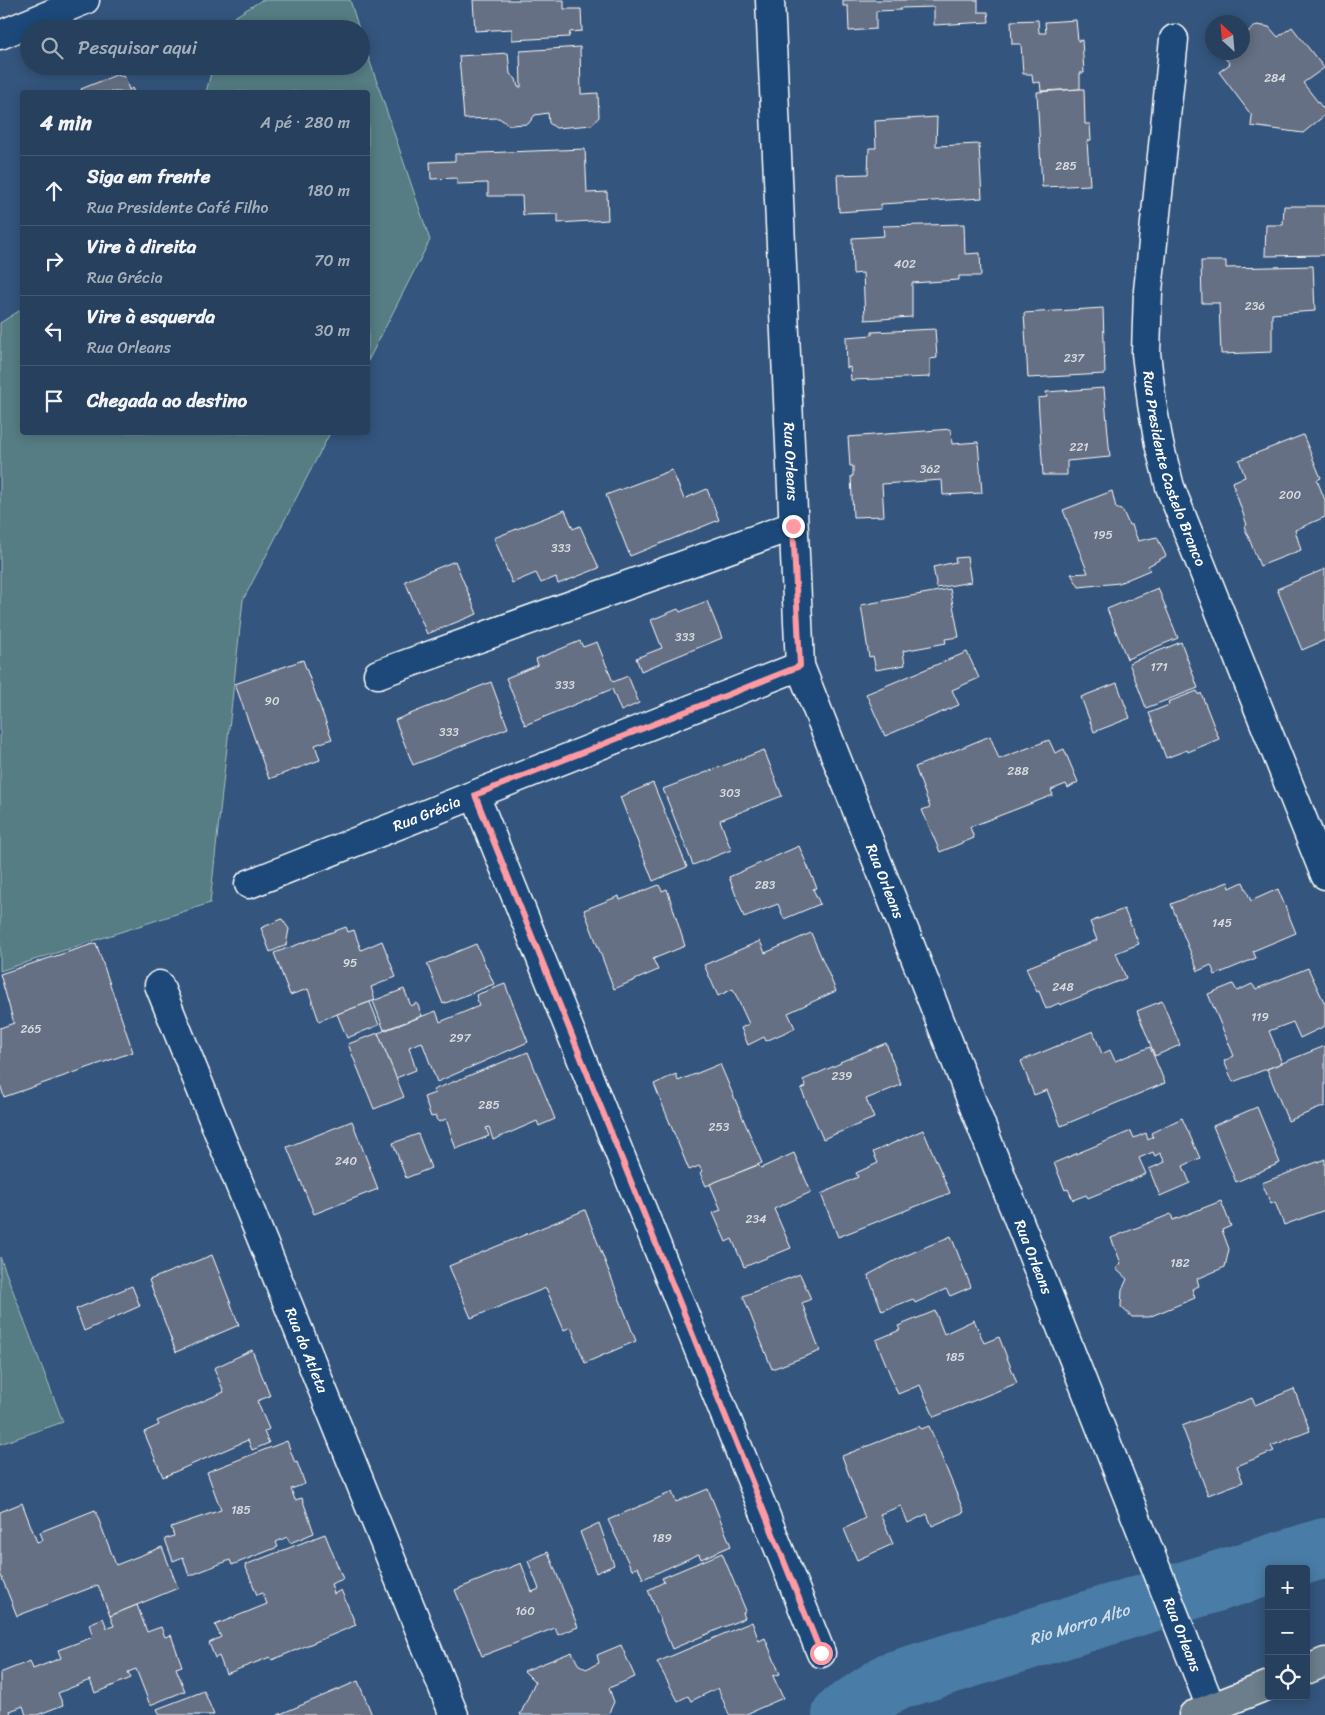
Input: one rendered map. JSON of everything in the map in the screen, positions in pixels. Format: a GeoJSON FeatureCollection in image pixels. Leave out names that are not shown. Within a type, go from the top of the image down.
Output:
{"type":"FeatureCollection","features":[{"type":"Feature","properties":{"kind":"main road"},"geometry":{"type":"LineString","coordinates":[[1310,1668],[1325,1662]]}},
{"type":"Feature","properties":{"kind":"main road"},"geometry":{"type":"LineString","coordinates":[[1206,1713],[1265,1687]]}},
{"type":"Feature","properties":{"kind":"street"},"geometry":{"type":"LineString","coordinates":[[37,20],[86,0]]}},
{"type":"Feature","properties":{"kind":"street","name":"Rua Orleans"},"geometry":{"type":"LineString","coordinates":[[770,0],[800,666],[1183,1636],[1206,1713]]}},
{"type":"Feature","properties":{"kind":"street"},"geometry":{"type":"LineString","coordinates":[[0,35],[20,27]]}},
{"type":"Feature","properties":{"kind":"street","name":"Rua Presidente Castelo Branco"},"geometry":{"type":"LineString","coordinates":[[1174,39],[1148,291],[1146,353],[1159,444],[1170,487],[1325,875]]}},
{"type":"Feature","properties":{"kind":"street"},"geometry":{"type":"LineString","coordinates":[[378,674],[793,526]]}},
{"type":"Feature","properties":{"kind":"street","name":"Rua Grécia"},"geometry":{"type":"LineString","coordinates":[[249,884],[800,666]]}},
{"type":"Feature","properties":{"kind":"street"},"geometry":{"type":"LineString","coordinates":[[475,795],[821,1653]]}},
{"type":"Feature","properties":{"kind":"street","name":"Rua do Atleta"},"geometry":{"type":"LineString","coordinates":[[159,985],[454,1715]]}},
{"type":"Feature","properties":{"kind":"green space"},"geometry":{"type":"Polygon","coordinates":[[[262,0],[350,0],[356,20],[230,20],[262,0]]]}},
{"type":"Feature","properties":{"kind":"green space"},"geometry":{"type":"Polygon","coordinates":[[[370,62],[430,240],[370,357],[370,90],[207,90],[211,75],[370,75],[370,62]]]}},
{"type":"Feature","properties":{"kind":"green space"},"geometry":{"type":"Polygon","coordinates":[[[20,310],[20,435],[329,435],[243,600],[210,903],[0,971],[0,323],[20,310]]]}},
{"type":"Feature","properties":{"kind":"green space"},"geometry":{"type":"Polygon","coordinates":[[[0,1257],[63,1422],[0,1444],[0,1257]]]}},
{"type":"Feature","properties":{"kind":"building"},"geometry":{"type":"Polygon","coordinates":[[[473,0],[564,0],[564,9],[581,9],[582,31],[570,32],[569,37],[512,40],[512,29],[475,31],[473,0]]]}},
{"type":"Feature","properties":{"kind":"building"},"geometry":{"type":"Polygon","coordinates":[[[843,0],[978,0],[978,12],[988,12],[989,22],[934,25],[934,7],[900,8],[901,10],[876,11],[876,29],[849,31],[848,6],[843,6],[843,0]]]}},
{"type":"Feature","properties":{"kind":"building"},"geometry":{"type":"Polygon","coordinates":[[[1038,20],[1039,33],[1046,33],[1045,22],[1076,20],[1078,41],[1082,40],[1084,73],[1080,73],[1080,89],[1041,91],[1040,82],[1033,83],[1032,74],[1023,74],[1021,44],[1012,44],[1011,21],[1038,20]]]}},
{"type":"Feature","properties":{"kind":"building"},"geometry":{"type":"Polygon","coordinates":[[[1257,25],[1269,27],[1278,37],[1292,27],[1324,68],[1303,83],[1325,111],[1325,115],[1303,133],[1251,126],[1252,116],[1219,72],[1230,64],[1227,60],[1250,60],[1250,30],[1257,25]]]}},
{"type":"Feature","properties":{"kind":"building"},"geometry":{"type":"Polygon","coordinates":[[[580,47],[581,94],[598,93],[599,117],[592,125],[556,128],[549,123],[548,113],[535,115],[528,124],[509,125],[499,118],[464,119],[459,56],[508,53],[510,74],[516,79],[518,87],[521,87],[520,51],[580,47]]]}},
{"type":"Feature","properties":{"kind":"building"},"geometry":{"type":"Polygon","coordinates":[[[116,75],[125,77],[129,90],[81,90],[116,75]]]}},
{"type":"Feature","properties":{"kind":"building"},"geometry":{"type":"Polygon","coordinates":[[[1084,89],[1085,124],[1090,124],[1091,140],[1087,141],[1090,185],[1042,187],[1037,92],[1084,89]]]}},
{"type":"Feature","properties":{"kind":"building"},"geometry":{"type":"Polygon","coordinates":[[[937,117],[936,146],[979,144],[982,198],[881,204],[881,209],[839,212],[837,175],[868,174],[869,148],[876,148],[875,121],[937,117]]]}},
{"type":"Feature","properties":{"kind":"building"},"geometry":{"type":"Polygon","coordinates":[[[585,149],[587,193],[607,192],[608,220],[558,223],[558,214],[523,215],[522,196],[488,196],[488,183],[457,184],[457,178],[431,179],[430,162],[455,161],[455,154],[585,149]]]}},
{"type":"Feature","properties":{"kind":"building"},"geometry":{"type":"Polygon","coordinates":[[[1284,206],[1325,206],[1325,255],[1265,256],[1266,225],[1283,225],[1284,206]]]}},
{"type":"Feature","properties":{"kind":"building"},"geometry":{"type":"Polygon","coordinates":[[[964,224],[965,254],[980,253],[981,276],[959,276],[959,280],[912,283],[912,317],[865,320],[863,273],[853,274],[852,238],[884,236],[883,226],[964,224]]]}},
{"type":"Feature","properties":{"kind":"building"},"geometry":{"type":"Polygon","coordinates":[[[1201,261],[1226,261],[1226,268],[1313,266],[1315,311],[1272,314],[1272,352],[1221,354],[1219,303],[1202,303],[1201,261]]]}},
{"type":"Feature","properties":{"kind":"building"},"geometry":{"type":"Polygon","coordinates":[[[1103,308],[1105,374],[1028,378],[1024,313],[1103,308]]]}},
{"type":"Feature","properties":{"kind":"building"},"geometry":{"type":"Polygon","coordinates":[[[935,329],[937,358],[930,359],[930,377],[851,380],[850,367],[847,368],[846,337],[872,335],[872,332],[935,329]]]}},
{"type":"Feature","properties":{"kind":"building"},"geometry":{"type":"Polygon","coordinates":[[[1104,388],[1110,457],[1067,461],[1067,475],[1043,475],[1038,398],[1047,397],[1046,392],[1104,388]]]}},
{"type":"Feature","properties":{"kind":"building"},"geometry":{"type":"Polygon","coordinates":[[[951,429],[952,444],[978,442],[982,493],[943,495],[942,480],[882,484],[884,516],[853,517],[851,476],[853,476],[853,466],[850,466],[848,437],[951,429]]]}},
{"type":"Feature","properties":{"kind":"building"},"geometry":{"type":"Polygon","coordinates":[[[1303,435],[1321,478],[1317,480],[1325,500],[1325,517],[1295,530],[1301,550],[1260,566],[1244,526],[1247,525],[1232,482],[1245,477],[1239,460],[1303,435]]]}},
{"type":"Feature","properties":{"kind":"building"},"geometry":{"type":"Polygon","coordinates":[[[672,470],[684,499],[707,489],[719,520],[630,556],[606,495],[672,470]]]}},
{"type":"Feature","properties":{"kind":"building"},"geometry":{"type":"Polygon","coordinates":[[[1112,491],[1116,508],[1123,511],[1129,525],[1132,525],[1138,541],[1157,537],[1166,556],[1148,566],[1150,570],[1119,583],[1079,587],[1071,574],[1088,573],[1063,510],[1112,491]]]}},
{"type":"Feature","properties":{"kind":"building"},"geometry":{"type":"Polygon","coordinates":[[[565,510],[573,529],[580,526],[599,568],[558,584],[556,577],[541,583],[536,573],[512,583],[494,538],[565,510]]]}},
{"type":"Feature","properties":{"kind":"building"},"geometry":{"type":"Polygon","coordinates":[[[967,557],[971,582],[937,588],[933,567],[956,562],[955,558],[967,557]]]}},
{"type":"Feature","properties":{"kind":"building"},"geometry":{"type":"Polygon","coordinates":[[[455,561],[477,614],[427,634],[405,581],[455,561]]]}},
{"type":"Feature","properties":{"kind":"building"},"geometry":{"type":"Polygon","coordinates":[[[1325,569],[1325,640],[1302,650],[1277,589],[1325,569]]]}},
{"type":"Feature","properties":{"kind":"building"},"geometry":{"type":"Polygon","coordinates":[[[1158,588],[1178,638],[1127,659],[1107,609],[1158,588]]]}},
{"type":"Feature","properties":{"kind":"building"},"geometry":{"type":"Polygon","coordinates":[[[950,589],[959,637],[945,639],[946,643],[903,651],[905,665],[876,670],[873,656],[869,657],[861,605],[950,589]]]}},
{"type":"Feature","properties":{"kind":"building"},"geometry":{"type":"Polygon","coordinates":[[[707,601],[722,638],[641,671],[636,658],[662,648],[651,620],[678,609],[680,612],[707,601]]]}},
{"type":"Feature","properties":{"kind":"building"},"geometry":{"type":"Polygon","coordinates":[[[580,641],[583,647],[597,642],[613,682],[628,676],[639,703],[621,711],[612,689],[525,725],[506,678],[538,665],[536,659],[580,641]]]}},
{"type":"Feature","properties":{"kind":"building"},"geometry":{"type":"Polygon","coordinates":[[[1181,642],[1198,688],[1146,708],[1129,663],[1181,642]]]}},
{"type":"Feature","properties":{"kind":"building"},"geometry":{"type":"Polygon","coordinates":[[[967,652],[979,678],[952,690],[959,705],[885,736],[866,694],[967,652]]]}},
{"type":"Feature","properties":{"kind":"building"},"geometry":{"type":"Polygon","coordinates":[[[303,660],[332,739],[315,745],[320,760],[269,779],[235,684],[303,660]]]}},
{"type":"Feature","properties":{"kind":"building"},"geometry":{"type":"Polygon","coordinates":[[[491,682],[508,728],[413,765],[395,720],[491,682]]]}},
{"type":"Feature","properties":{"kind":"building"},"geometry":{"type":"Polygon","coordinates":[[[1117,683],[1130,718],[1094,732],[1081,697],[1117,683]]]}},
{"type":"Feature","properties":{"kind":"building"},"geometry":{"type":"Polygon","coordinates":[[[1197,691],[1199,695],[1201,693],[1219,739],[1188,752],[1187,750],[1166,758],[1149,713],[1169,705],[1168,702],[1197,691]]]}},
{"type":"Feature","properties":{"kind":"building"},"geometry":{"type":"Polygon","coordinates":[[[990,736],[999,759],[1049,740],[1055,753],[1064,749],[1078,782],[1068,788],[1066,784],[1051,790],[1053,795],[970,827],[974,838],[940,852],[922,810],[930,807],[915,767],[990,736]]]}},
{"type":"Feature","properties":{"kind":"building"},"geometry":{"type":"Polygon","coordinates":[[[764,750],[782,796],[720,820],[731,850],[693,865],[663,789],[764,750]]]}},
{"type":"Feature","properties":{"kind":"building"},"geometry":{"type":"Polygon","coordinates":[[[653,783],[687,867],[653,881],[620,797],[653,783]]]}},
{"type":"Feature","properties":{"kind":"building"},"geometry":{"type":"Polygon","coordinates":[[[799,846],[817,888],[813,889],[820,904],[784,919],[778,904],[744,917],[729,877],[799,846]]]}},
{"type":"Feature","properties":{"kind":"building"},"geometry":{"type":"Polygon","coordinates":[[[1228,882],[1230,888],[1243,882],[1251,901],[1278,889],[1296,933],[1253,951],[1256,958],[1215,975],[1211,965],[1198,971],[1171,904],[1228,882]]]}},
{"type":"Feature","properties":{"kind":"building"},"geometry":{"type":"Polygon","coordinates":[[[659,885],[662,891],[667,889],[685,946],[653,959],[658,970],[614,989],[584,910],[619,896],[620,900],[659,885]]]}},
{"type":"Feature","properties":{"kind":"building"},"geometry":{"type":"Polygon","coordinates":[[[1124,909],[1139,944],[1116,953],[1126,978],[1046,1009],[1039,991],[1037,992],[1026,968],[1097,940],[1090,922],[1124,909]]]}},
{"type":"Feature","properties":{"kind":"building"},"geometry":{"type":"Polygon","coordinates":[[[282,919],[289,929],[286,945],[270,952],[261,928],[282,919]]]}},
{"type":"Feature","properties":{"kind":"building"},"geometry":{"type":"Polygon","coordinates":[[[346,927],[348,932],[354,930],[361,950],[382,941],[396,977],[371,987],[375,1000],[319,1021],[308,989],[290,995],[274,953],[346,927]]]}},
{"type":"Feature","properties":{"kind":"building"},"geometry":{"type":"Polygon","coordinates":[[[811,933],[836,991],[788,1013],[795,1028],[766,1041],[764,1037],[748,1045],[741,1028],[749,1024],[733,989],[718,996],[704,965],[760,941],[765,953],[811,933]]]}},
{"type":"Feature","properties":{"kind":"building"},"geometry":{"type":"Polygon","coordinates":[[[96,943],[133,1052],[4,1097],[0,1084],[0,1028],[14,1023],[0,974],[96,943]]]}},
{"type":"Feature","properties":{"kind":"building"},"geometry":{"type":"Polygon","coordinates":[[[476,944],[494,984],[443,1004],[427,964],[476,944]]]}},
{"type":"Feature","properties":{"kind":"building"},"geometry":{"type":"Polygon","coordinates":[[[1308,968],[1325,1004],[1325,1026],[1300,1038],[1293,1022],[1269,1031],[1282,1063],[1233,1082],[1224,1061],[1234,1056],[1208,994],[1233,984],[1237,991],[1252,984],[1256,989],[1308,968]]]}},
{"type":"Feature","properties":{"kind":"building"},"geometry":{"type":"Polygon","coordinates":[[[505,984],[528,1042],[437,1082],[422,1042],[409,1047],[416,1070],[396,1078],[378,1033],[436,1011],[440,1022],[479,1006],[476,995],[505,984]]]}},
{"type":"Feature","properties":{"kind":"building"},"geometry":{"type":"Polygon","coordinates":[[[404,989],[411,1006],[417,1003],[422,1016],[384,1030],[373,1001],[404,989]]]}},
{"type":"Feature","properties":{"kind":"building"},"geometry":{"type":"Polygon","coordinates":[[[1162,1001],[1180,1045],[1155,1056],[1137,1011],[1162,1001]]]}},
{"type":"Feature","properties":{"kind":"building"},"geometry":{"type":"Polygon","coordinates":[[[370,1002],[379,1025],[347,1038],[337,1014],[370,1002]]]}},
{"type":"Feature","properties":{"kind":"building"},"geometry":{"type":"Polygon","coordinates":[[[1093,1031],[1102,1054],[1110,1050],[1115,1061],[1150,1047],[1165,1083],[1061,1126],[1047,1090],[1034,1095],[1021,1061],[1093,1031]]]}},
{"type":"Feature","properties":{"kind":"building"},"geometry":{"type":"Polygon","coordinates":[[[378,1033],[404,1097],[374,1109],[348,1044],[378,1033]]]}},
{"type":"Feature","properties":{"kind":"building"},"geometry":{"type":"Polygon","coordinates":[[[886,1043],[901,1085],[866,1099],[874,1118],[823,1139],[801,1089],[806,1087],[803,1080],[886,1043]]]}},
{"type":"Feature","properties":{"kind":"building"},"geometry":{"type":"Polygon","coordinates":[[[1325,1046],[1325,1106],[1288,1121],[1267,1069],[1325,1046]]]}},
{"type":"Feature","properties":{"kind":"building"},"geometry":{"type":"Polygon","coordinates":[[[528,1052],[555,1119],[539,1126],[537,1121],[493,1140],[489,1127],[486,1128],[489,1136],[456,1149],[446,1119],[439,1122],[436,1116],[431,1117],[424,1097],[435,1093],[433,1090],[528,1052]]]}},
{"type":"Feature","properties":{"kind":"building"},"geometry":{"type":"Polygon","coordinates":[[[720,1064],[762,1163],[706,1186],[699,1166],[689,1170],[654,1084],[676,1074],[678,1081],[720,1064]]]}},
{"type":"Feature","properties":{"kind":"building"},"geometry":{"type":"Polygon","coordinates":[[[1257,1107],[1280,1163],[1236,1182],[1213,1126],[1257,1107]]]}},
{"type":"Feature","properties":{"kind":"building"},"geometry":{"type":"Polygon","coordinates":[[[1182,1118],[1200,1158],[1183,1166],[1190,1183],[1160,1196],[1149,1169],[1165,1162],[1160,1153],[1155,1156],[1153,1152],[1139,1158],[1146,1174],[1088,1198],[1086,1195],[1073,1200],[1068,1189],[1065,1190],[1054,1163],[1131,1131],[1134,1138],[1146,1133],[1148,1140],[1153,1137],[1151,1133],[1182,1118]]]}},
{"type":"Feature","properties":{"kind":"building"},"geometry":{"type":"Polygon","coordinates":[[[352,1121],[378,1189],[314,1214],[287,1147],[352,1121]]]}},
{"type":"Feature","properties":{"kind":"building"},"geometry":{"type":"Polygon","coordinates":[[[923,1130],[950,1193],[838,1237],[821,1194],[858,1177],[856,1173],[878,1163],[873,1152],[923,1130]]]}},
{"type":"Feature","properties":{"kind":"building"},"geometry":{"type":"Polygon","coordinates":[[[418,1134],[431,1168],[406,1178],[393,1143],[418,1134]]]}},
{"type":"Feature","properties":{"kind":"building"},"geometry":{"type":"Polygon","coordinates":[[[794,1153],[811,1192],[774,1209],[791,1248],[744,1267],[732,1239],[726,1242],[713,1213],[721,1210],[710,1184],[758,1165],[761,1168],[794,1153]]]}},
{"type":"Feature","properties":{"kind":"building"},"geometry":{"type":"Polygon","coordinates":[[[1325,1159],[1325,1210],[1284,1225],[1275,1202],[1271,1204],[1262,1183],[1325,1159]]]}},
{"type":"Feature","properties":{"kind":"building"},"geometry":{"type":"Polygon","coordinates":[[[1221,1201],[1231,1226],[1222,1230],[1229,1249],[1225,1267],[1197,1279],[1199,1286],[1192,1289],[1195,1298],[1149,1317],[1132,1317],[1121,1307],[1122,1290],[1127,1279],[1116,1269],[1121,1263],[1111,1238],[1171,1214],[1173,1220],[1221,1201]]]}},
{"type":"Feature","properties":{"kind":"building"},"geometry":{"type":"Polygon","coordinates":[[[585,1210],[636,1341],[585,1363],[571,1327],[564,1330],[546,1288],[471,1318],[449,1266],[585,1210]]]}},
{"type":"Feature","properties":{"kind":"building"},"geometry":{"type":"Polygon","coordinates":[[[951,1236],[971,1287],[950,1296],[946,1289],[915,1303],[913,1299],[882,1311],[868,1275],[898,1259],[951,1236]]]}},
{"type":"Feature","properties":{"kind":"building"},"geometry":{"type":"Polygon","coordinates":[[[212,1255],[239,1325],[176,1352],[149,1280],[212,1255]]]}},
{"type":"Feature","properties":{"kind":"building"},"geometry":{"type":"Polygon","coordinates":[[[800,1274],[811,1299],[802,1303],[820,1351],[772,1369],[743,1296],[800,1274]]]}},
{"type":"Feature","properties":{"kind":"building"},"geometry":{"type":"Polygon","coordinates":[[[132,1286],[140,1306],[84,1331],[76,1309],[132,1286]]]}},
{"type":"Feature","properties":{"kind":"building"},"geometry":{"type":"Polygon","coordinates":[[[935,1311],[944,1334],[974,1320],[984,1343],[999,1337],[1017,1383],[934,1417],[920,1385],[898,1394],[876,1340],[900,1330],[898,1326],[935,1311]]]}},
{"type":"Feature","properties":{"kind":"building"},"geometry":{"type":"Polygon","coordinates":[[[252,1350],[270,1396],[257,1401],[269,1429],[264,1432],[269,1443],[252,1450],[248,1440],[163,1477],[144,1432],[159,1425],[157,1421],[224,1392],[214,1368],[252,1350]]]}},
{"type":"Feature","properties":{"kind":"building"},"geometry":{"type":"Polygon","coordinates":[[[1294,1389],[1310,1431],[1271,1446],[1274,1451],[1237,1466],[1243,1482],[1208,1495],[1182,1426],[1252,1398],[1255,1405],[1294,1389]]]}},
{"type":"Feature","properties":{"kind":"building"},"geometry":{"type":"Polygon","coordinates":[[[919,1426],[921,1429],[929,1426],[964,1512],[932,1526],[927,1514],[908,1523],[901,1506],[880,1514],[893,1544],[857,1560],[844,1529],[865,1518],[842,1456],[919,1426]]]}},
{"type":"Feature","properties":{"kind":"building"},"geometry":{"type":"Polygon","coordinates":[[[287,1441],[305,1484],[291,1489],[295,1500],[302,1498],[314,1533],[290,1543],[287,1537],[276,1542],[278,1547],[232,1565],[230,1560],[189,1576],[183,1557],[173,1561],[165,1539],[174,1536],[171,1527],[221,1510],[207,1472],[287,1441]]]}},
{"type":"Feature","properties":{"kind":"building"},"geometry":{"type":"Polygon","coordinates":[[[708,1489],[731,1546],[701,1559],[699,1554],[643,1579],[638,1567],[632,1570],[608,1520],[672,1492],[676,1502],[708,1489]]]}},
{"type":"Feature","properties":{"kind":"building"},"geometry":{"type":"Polygon","coordinates":[[[22,1503],[37,1542],[43,1540],[40,1532],[95,1510],[116,1565],[162,1547],[178,1588],[110,1616],[98,1585],[17,1616],[0,1573],[0,1512],[22,1503]]]}},
{"type":"Feature","properties":{"kind":"building"},"geometry":{"type":"Polygon","coordinates":[[[599,1523],[614,1565],[596,1573],[580,1532],[599,1523]]]}},
{"type":"Feature","properties":{"kind":"building"},"geometry":{"type":"Polygon","coordinates":[[[325,1534],[343,1579],[331,1584],[334,1594],[341,1590],[356,1625],[272,1660],[270,1657],[226,1674],[219,1656],[215,1658],[209,1643],[221,1637],[215,1625],[267,1604],[263,1593],[257,1595],[245,1565],[325,1534]]]}},
{"type":"Feature","properties":{"kind":"building"},"geometry":{"type":"Polygon","coordinates":[[[548,1552],[578,1627],[558,1635],[555,1628],[482,1656],[455,1590],[521,1563],[532,1592],[539,1589],[528,1561],[548,1552]]]}},
{"type":"Feature","properties":{"kind":"building"},"geometry":{"type":"Polygon","coordinates":[[[722,1553],[746,1611],[743,1613],[745,1618],[672,1649],[648,1590],[664,1582],[662,1578],[722,1553]]]}},
{"type":"Feature","properties":{"kind":"building"},"geometry":{"type":"Polygon","coordinates":[[[137,1605],[147,1632],[161,1627],[165,1637],[171,1635],[182,1666],[176,1668],[185,1691],[150,1705],[136,1669],[128,1672],[131,1678],[95,1693],[90,1680],[58,1693],[63,1705],[37,1715],[26,1715],[23,1706],[10,1711],[11,1715],[0,1715],[0,1673],[30,1661],[33,1669],[61,1658],[58,1650],[93,1637],[89,1624],[103,1618],[107,1628],[114,1626],[110,1616],[137,1605]]]}},
{"type":"Feature","properties":{"kind":"building"},"geometry":{"type":"Polygon","coordinates":[[[752,1622],[759,1641],[765,1638],[780,1674],[773,1676],[783,1698],[744,1715],[729,1715],[718,1688],[691,1701],[688,1696],[678,1701],[657,1662],[752,1622]]]}},
{"type":"Feature","properties":{"kind":"building"},"geometry":{"type":"Polygon","coordinates":[[[621,1645],[635,1677],[609,1688],[614,1702],[608,1715],[520,1715],[535,1682],[524,1671],[572,1652],[578,1664],[586,1669],[599,1663],[597,1655],[621,1645]]]}},
{"type":"Feature","properties":{"kind":"building"},"geometry":{"type":"Polygon","coordinates":[[[358,1681],[372,1715],[278,1715],[358,1681]]]}},
{"type":"Feature","properties":{"kind":"building"},"geometry":{"type":"Polygon","coordinates":[[[204,1691],[214,1715],[160,1715],[157,1709],[204,1691]]]}},
{"type":"Feature","properties":{"kind":"waterway","name":"Rio Morro Alto"},"geometry":{"type":"LineString","coordinates":[[842,1715],[891,1682],[1325,1548]]}},
{"type":"Feature","properties":{"kind":"route"},"geometry":{"type":"LineString","coordinates":[[793,526],[800,666],[475,795],[821,1653]]}}]}
